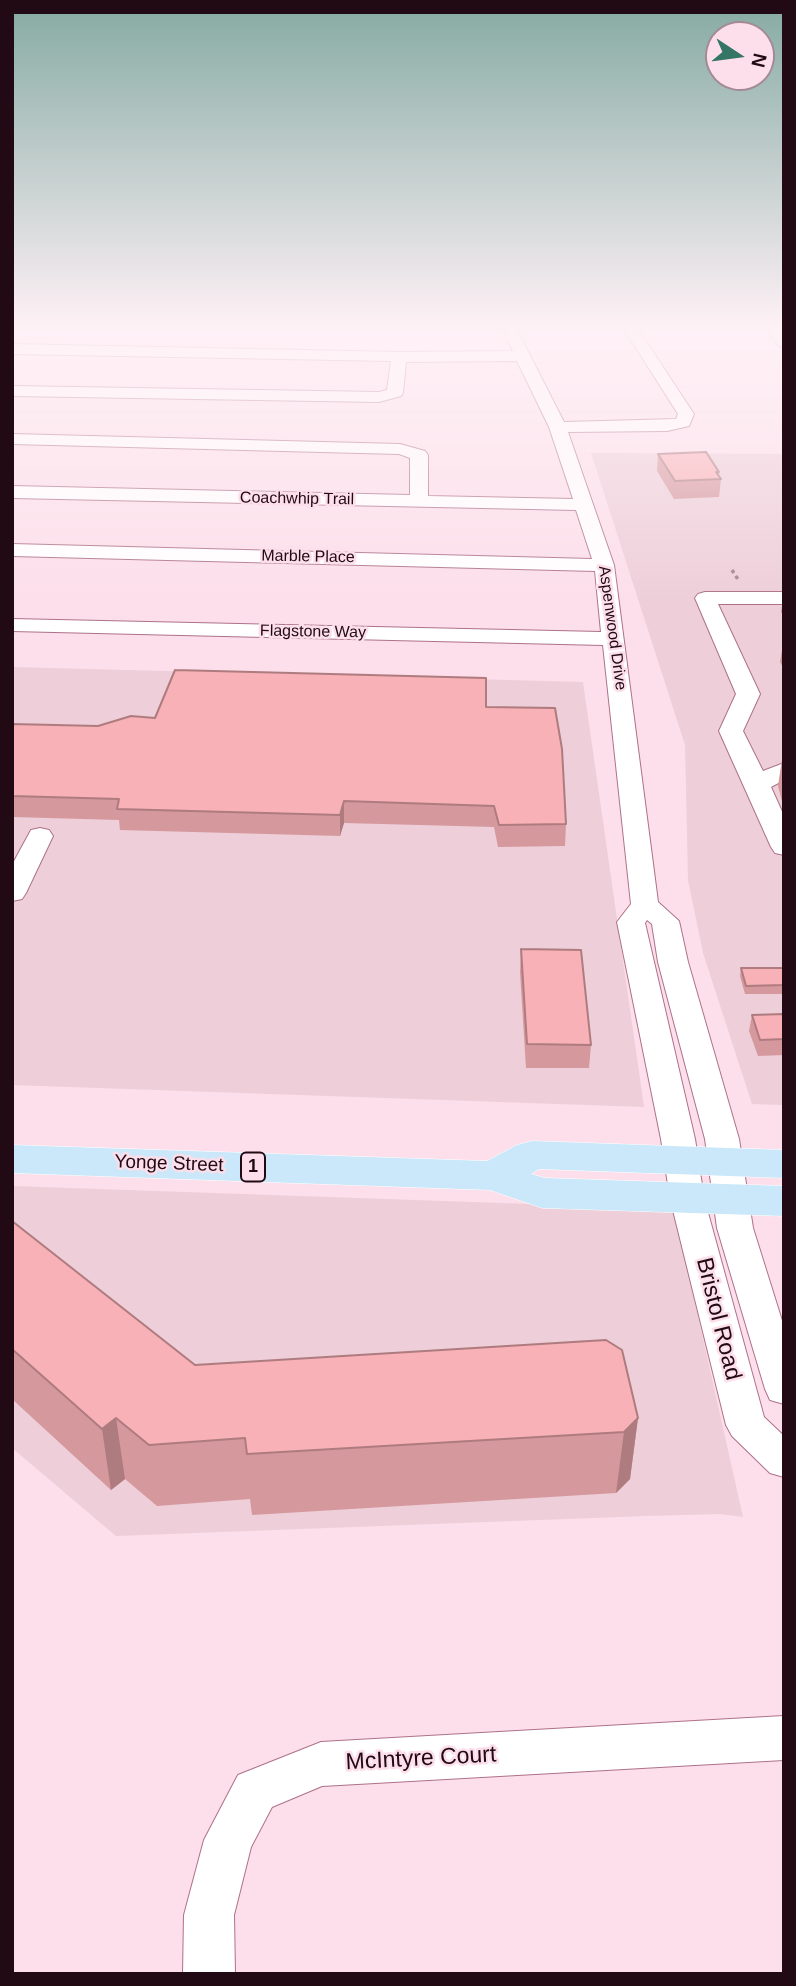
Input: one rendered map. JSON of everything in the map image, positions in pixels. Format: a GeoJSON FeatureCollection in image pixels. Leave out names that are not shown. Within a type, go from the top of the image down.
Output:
{"type":"FeatureCollection","features":[{"type":"Feature","properties":{"kind":"main road","name":"Yonge Street"},"geometry":{"type":"LineString","coordinates":[[13,1158],[493,1176],[542,1193],[684,1180],[729,1181],[784,1164]]}},
{"type":"Feature","properties":{"kind":"main road","name":"Yonge Street"},"geometry":{"type":"LineString","coordinates":[[729,1181],[784,1202]]}},
{"type":"Feature","properties":{"kind":"street","name":"Aspenwood Drive"},"geometry":{"type":"LineString","coordinates":[[554,419],[604,565],[645,905],[631,922],[684,1180]]}},
{"type":"Feature","properties":{"kind":"street"},"geometry":{"type":"LineString","coordinates":[[558,427],[667,426],[683,422],[684,419]]}},
{"type":"Feature","properties":{"kind":"street"},"geometry":{"type":"LineString","coordinates":[[12,439],[400,449],[419,456],[419,501]]}},
{"type":"Feature","properties":{"kind":"street","name":"Coachwhip Trail"},"geometry":{"type":"LineString","coordinates":[[12,492],[582,505]]}},
{"type":"Feature","properties":{"kind":"street","name":"Marble Place"},"geometry":{"type":"LineString","coordinates":[[12,550],[604,565]]}},
{"type":"Feature","properties":{"kind":"street"},"geometry":{"type":"LineString","coordinates":[[784,598],[705,598],[748,694],[731,731],[784,847]]}},
{"type":"Feature","properties":{"kind":"street","name":"Flagstone Way"},"geometry":{"type":"LineString","coordinates":[[12,625],[615,639]]}},
{"type":"Feature","properties":{"kind":"street"},"geometry":{"type":"LineString","coordinates":[[757,784],[784,770]]}},
{"type":"Feature","properties":{"kind":"street"},"geometry":{"type":"LineString","coordinates":[[12,892],[40,836]]}},
{"type":"Feature","properties":{"kind":"street"},"geometry":{"type":"LineString","coordinates":[[645,905],[665,921],[729,1181]]}},
{"type":"Feature","properties":{"kind":"street","name":"Bristol Road"},"geometry":{"type":"LineString","coordinates":[[684,1180],[746,1425],[784,1461]]}},
{"type":"Feature","properties":{"kind":"street","name":"Bristol Road"},"geometry":{"type":"LineString","coordinates":[[729,1181],[735,1227],[784,1389]]}},
{"type":"Feature","properties":{"kind":"street","name":"McIntyre Court"},"geometry":{"type":"LineString","coordinates":[[209,1974],[209,1915],[228,1840],[255,1791],[321,1764],[784,1738]]}},
{"type":"Feature","properties":{"kind":"shaded area"},"geometry":{"type":"Polygon","coordinates":[[[591,453],[784,454],[784,1105],[752,1104],[703,953],[688,880],[685,745],[591,453]]]}},
{"type":"Feature","properties":{"kind":"shaded area"},"geometry":{"type":"Polygon","coordinates":[[[12,667],[583,682],[644,1107],[12,1085],[12,667]]]}},
{"type":"Feature","properties":{"kind":"shaded area"},"geometry":{"type":"Polygon","coordinates":[[[12,1186],[674,1209],[743,1517],[720,1514],[646,1516],[116,1536],[12,1448],[12,1186]]]}},
{"type":"Feature","properties":{"kind":"building"},"geometry":{"type":"Polygon","coordinates":[[[706,452],[721,479],[675,481],[658,454],[706,452]]]}},
{"type":"Feature","properties":{"kind":"building"},"geometry":{"type":"Polygon","coordinates":[[[175,670],[486,678],[486,707],[555,708],[562,749],[566,824],[499,825],[494,806],[344,801],[340,815],[117,809],[119,799],[12,796],[12,724],[98,726],[131,716],[155,718],[175,670]]]}},
{"type":"Feature","properties":{"kind":"building"},"geometry":{"type":"Polygon","coordinates":[[[521,949],[581,950],[591,1045],[527,1044],[521,949]]]}},
{"type":"Feature","properties":{"kind":"building"},"geometry":{"type":"Polygon","coordinates":[[[741,968],[784,968],[784,985],[746,986],[741,968]]]}},
{"type":"Feature","properties":{"kind":"building"},"geometry":{"type":"Polygon","coordinates":[[[784,1014],[784,1039],[760,1040],[752,1015],[784,1014]]]}},
{"type":"Feature","properties":{"kind":"building"},"geometry":{"type":"Polygon","coordinates":[[[12,1221],[195,1365],[606,1340],[622,1350],[638,1418],[624,1432],[247,1454],[245,1438],[149,1445],[116,1418],[102,1429],[12,1349],[12,1221]]]}}]}
